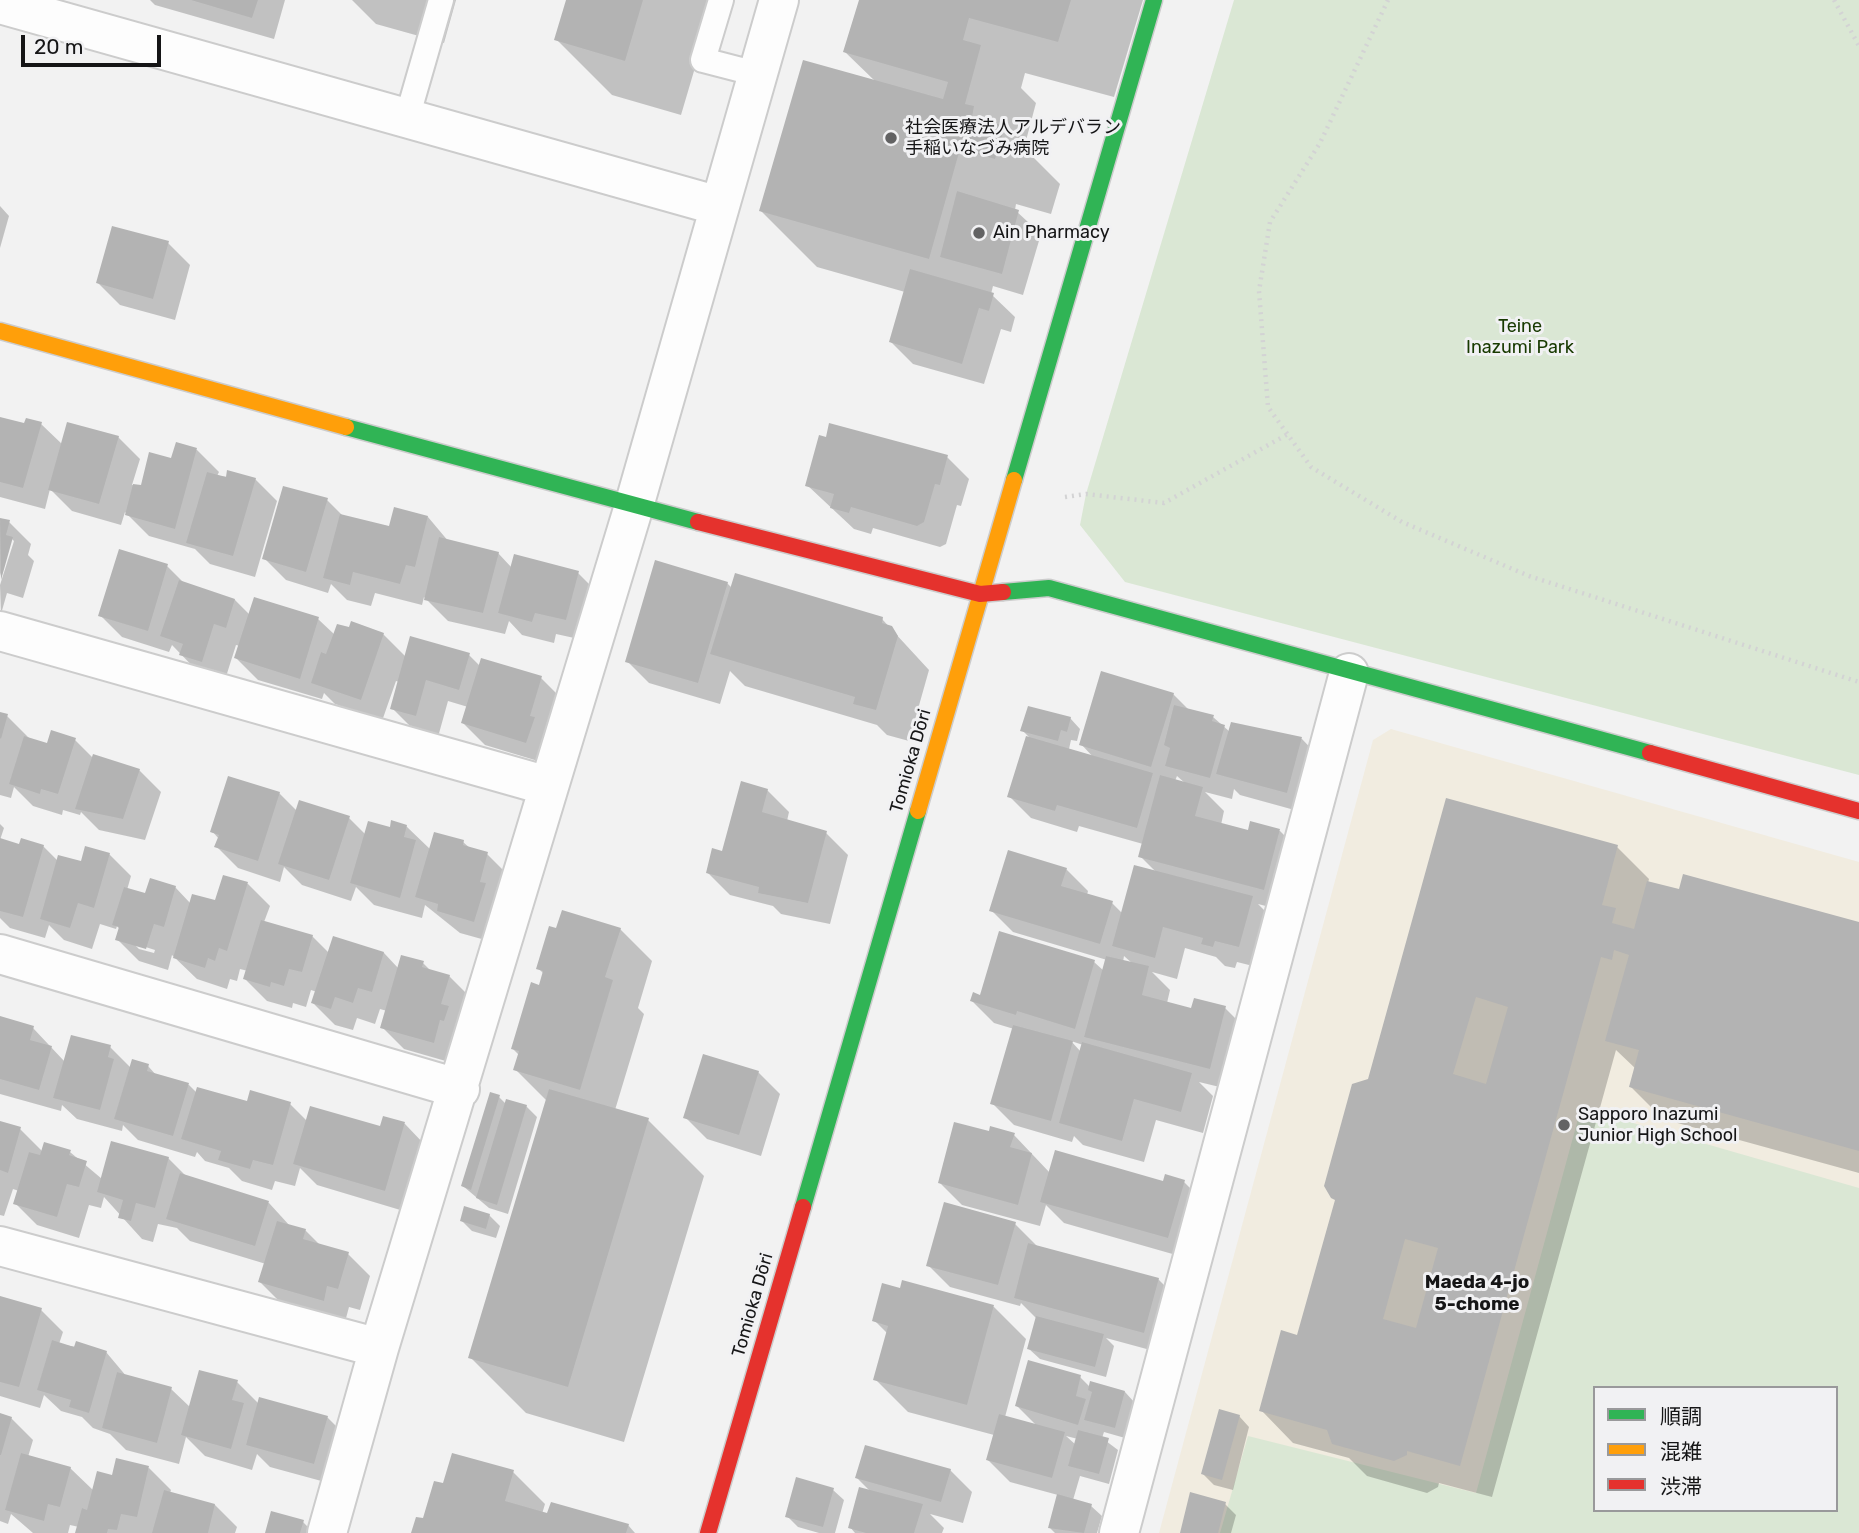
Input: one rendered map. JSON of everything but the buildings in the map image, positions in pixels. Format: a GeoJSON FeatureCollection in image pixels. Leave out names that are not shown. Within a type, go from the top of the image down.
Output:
{"type":"FeatureCollection","features":[{"type":"Feature","properties":{"kind":"street"},"geometry":{"type":"LineString","coordinates":[[327,1533],[379,1348],[460,1089],[548,786],[634,506],[779,0]]}},
{"type":"Feature","properties":{"kind":"street","name":"Tomioka Dōri"},"geometry":{"type":"LineString","coordinates":[[708,1533],[1154,0]]}},
{"type":"Feature","properties":{"kind":"street"},"geometry":{"type":"LineString","coordinates":[[15,4],[719,206]]}},
{"type":"Feature","properties":{"kind":"street"},"geometry":{"type":"LineString","coordinates":[[0,331],[634,506],[980,594],[1049,588],[1349,673],[1859,811]]}},
{"type":"Feature","properties":{"kind":"street"},"geometry":{"type":"LineString","coordinates":[[0,631],[548,786]]}},
{"type":"Feature","properties":{"kind":"street"},"geometry":{"type":"LineString","coordinates":[[1119,1533],[1349,673]]}},
{"type":"Feature","properties":{"kind":"street"},"geometry":{"type":"LineString","coordinates":[[0,954],[460,1089]]}},
{"type":"Feature","properties":{"kind":"street"},"geometry":{"type":"LineString","coordinates":[[0,1246],[379,1348]]}},
{"type":"Feature","properties":{"kind":"lane"},"geometry":{"type":"LineString","coordinates":[[407,118],[441,0]]}},
{"type":"Feature","properties":{"kind":"lane"},"geometry":{"type":"LineString","coordinates":[[721,0],[703,60],[757,74]]}},
{"type":"Feature","properties":{"kind":"path"},"geometry":{"type":"LineString","coordinates":[[1388,0],[1320,143],[1270,222],[1259,290],[1268,407],[1311,467],[1402,522],[1529,576],[1859,682]]}},
{"type":"Feature","properties":{"kind":"path"},"geometry":{"type":"LineString","coordinates":[[1834,0],[1859,46]]}},
{"type":"Feature","properties":{"kind":"path"},"geometry":{"type":"LineString","coordinates":[[1065,496],[1086,494],[1164,503],[1288,434]]}},
{"type":"Feature","properties":{"kind":"shaded area","name":"Sapporo Inazumi Junior High School"},"geometry":{"type":"Polygon","coordinates":[[[1391,729],[1859,862],[1859,1533],[1159,1533],[1373,740],[1391,729]]]}},
{"type":"Feature","properties":{"kind":"green space","name":"Teine Inazumi Park"},"geometry":{"type":"Polygon","coordinates":[[[1234,0],[1859,0],[1859,775],[1125,582],[1080,525],[1086,494],[1234,0]]]}},
{"type":"Feature","properties":{"kind":"green space"},"geometry":{"type":"Polygon","coordinates":[[[1581,1108],[1859,1188],[1859,1533],[1220,1533],[1248,1436],[1476,1493],[1581,1108]]]}},
{"type":"Feature","properties":{"kind":"traffic: fast"},"geometry":{"type":"LineString","coordinates":[[1014,480],[1154,0]]}},
{"type":"Feature","properties":{"kind":"traffic: fast"},"geometry":{"type":"LineString","coordinates":[[346,427],[698,522]]}},
{"type":"Feature","properties":{"kind":"traffic: fast"},"geometry":{"type":"LineString","coordinates":[[1003,592],[1049,588],[1650,753]]}},
{"type":"Feature","properties":{"kind":"traffic: fast"},"geometry":{"type":"LineString","coordinates":[[803,1207],[918,811]]}},
{"type":"Feature","properties":{"kind":"traffic: slow"},"geometry":{"type":"LineString","coordinates":[[0,331],[346,427]]}},
{"type":"Feature","properties":{"kind":"traffic: slow"},"geometry":{"type":"LineString","coordinates":[[918,811],[1014,480]]}},
{"type":"Feature","properties":{"kind":"traffic: jam"},"geometry":{"type":"LineString","coordinates":[[698,522],[980,594],[1003,592]]}},
{"type":"Feature","properties":{"kind":"traffic: jam"},"geometry":{"type":"LineString","coordinates":[[1650,753],[1859,811]]}},
{"type":"Feature","properties":{"kind":"traffic: jam"},"geometry":{"type":"LineString","coordinates":[[708,1533],[803,1207]]}},
{"type":"Feature","properties":{"kind":"place","name":"社会医療法人アルデバラン 手稲いなづみ病院"},"geometry":{"type":"Point","coordinates":[891,138]}},
{"type":"Feature","properties":{"kind":"place","name":"Ain Pharmacy"},"geometry":{"type":"Point","coordinates":[979,233]}},
{"type":"Feature","properties":{"kind":"place","name":"Sapporo Inazumi Junior High School"},"geometry":{"type":"Point","coordinates":[1564,1125]}},
{"type":"Feature","properties":{"kind":"district","name":"Maeda 4-jo 5-chome"},"geometry":{"type":"Point","coordinates":[1477,1294]}}]}
